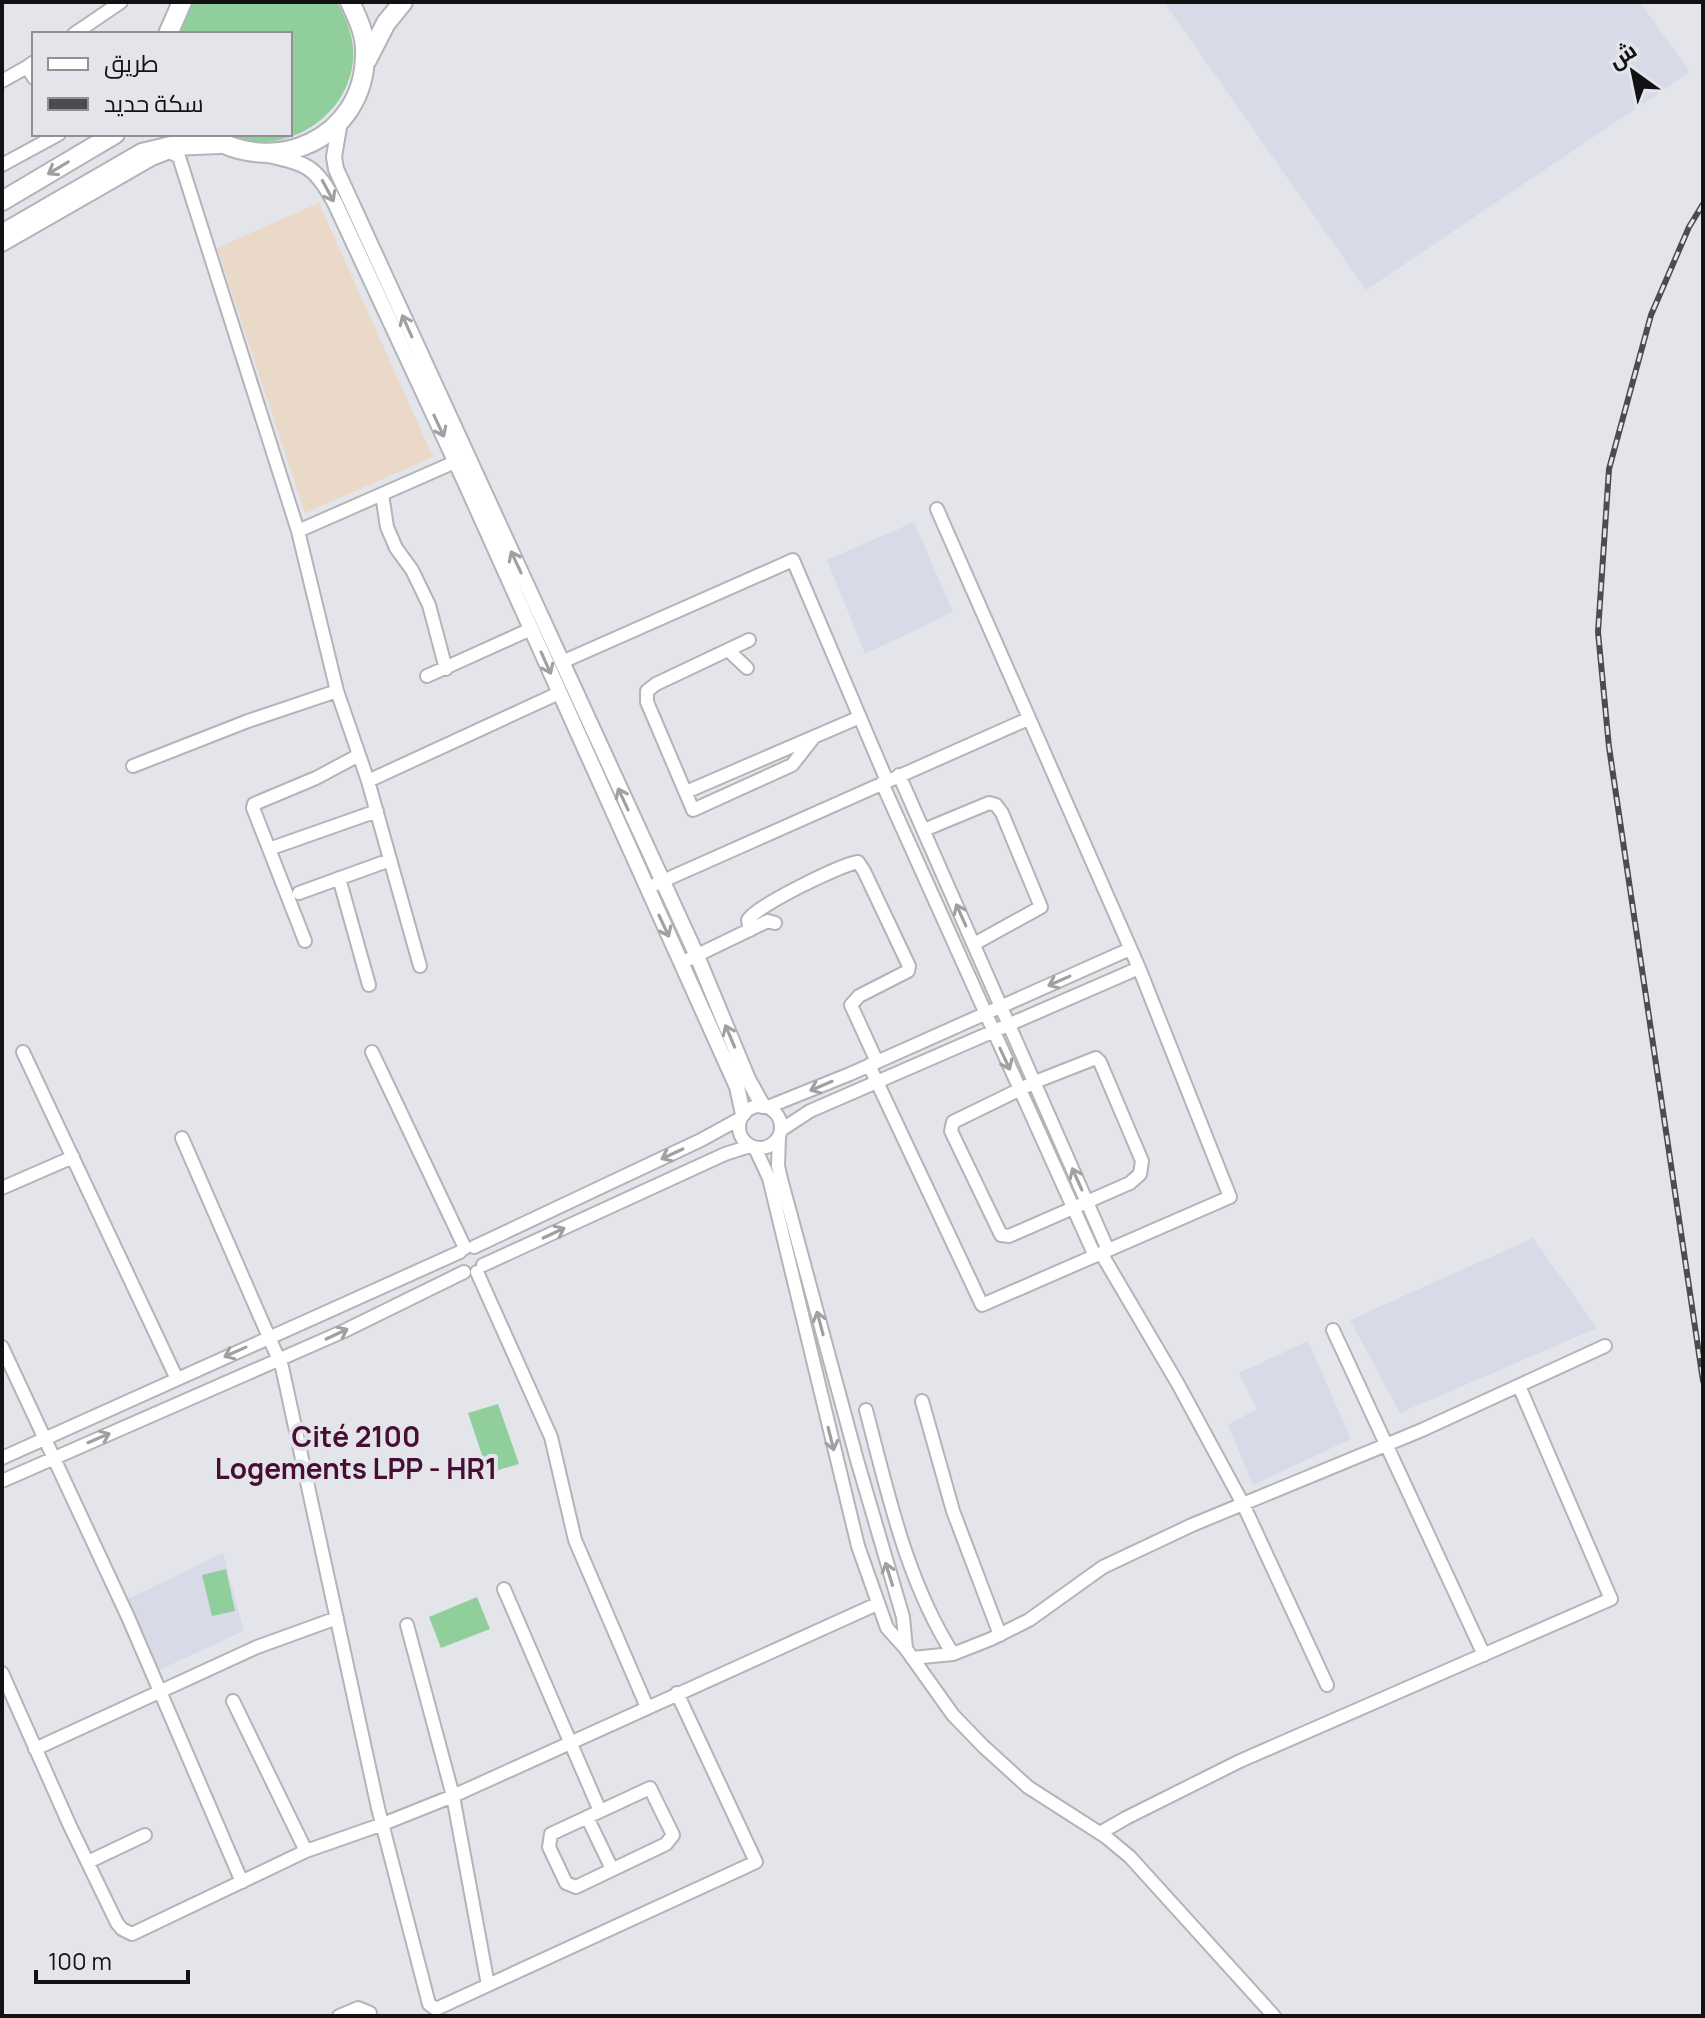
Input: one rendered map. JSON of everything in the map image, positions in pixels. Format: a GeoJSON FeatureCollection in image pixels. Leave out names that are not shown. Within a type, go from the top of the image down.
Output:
{"type":"FeatureCollection","features":[{"type":"Feature","properties":{"kind":"main road"},"geometry":{"type":"LineString","coordinates":[[169,32],[182,2]]}},
{"type":"Feature","properties":{"kind":"main road"},"geometry":{"type":"LineString","coordinates":[[2,234],[142,153],[214,139],[242,152],[264,154],[292,151],[318,139],[340,121],[351,106],[362,81],[366,53],[361,25],[350,2]]}},
{"type":"Feature","properties":{"kind":"main road"},"geometry":{"type":"LineString","coordinates":[[364,67],[386,23],[403,2]]}},
{"type":"Feature","properties":{"kind":"main road"},"geometry":{"type":"LineString","coordinates":[[2,201],[112,136]]}},
{"type":"Feature","properties":{"kind":"street"},"geometry":{"type":"LineString","coordinates":[[77,32],[121,2]]}},
{"type":"Feature","properties":{"kind":"street"},"geometry":{"type":"LineString","coordinates":[[2,81],[32,69]]}},
{"type":"Feature","properties":{"kind":"street"},"geometry":{"type":"LineString","coordinates":[[340,121],[334,157],[336,169],[531,629],[737,1087],[742,1116],[739,1124],[741,1137],[753,1147],[769,1178],[858,1546],[887,1628],[953,1715],[992,1755],[1035,1792],[1100,1833],[1130,1857],[1274,2016]]}},
{"type":"Feature","properties":{"kind":"street"},"geometry":{"type":"LineString","coordinates":[[2,165],[55,136]]}},
{"type":"Feature","properties":{"kind":"street"},"geometry":{"type":"LineString","coordinates":[[2,245],[152,159],[170,152],[177,154],[298,531],[337,691],[368,781],[420,966]]}},
{"type":"Feature","properties":{"kind":"street"},"geometry":{"type":"LineString","coordinates":[[264,154],[307,167],[324,181],[422,374],[455,462],[470,480],[562,662],[697,956],[748,1079],[766,1106],[779,1116],[778,1166],[781,1179],[903,1617],[909,1654]]}},
{"type":"Feature","properties":{"kind":"street"},"geometry":{"type":"LineString","coordinates":[[298,531],[455,462]]}},
{"type":"Feature","properties":{"kind":"street"},"geometry":{"type":"LineString","coordinates":[[382,494],[387,527],[429,605],[446,669]]}},
{"type":"Feature","properties":{"kind":"street"},"geometry":{"type":"LineString","coordinates":[[750,930],[748,920],[752,914],[858,862],[909,966],[908,971],[859,996],[851,1005],[873,1064],[877,1084],[982,1305],[1230,1197],[1139,968],[937,509]]}},
{"type":"Feature","properties":{"kind":"street"},"geometry":{"type":"LineString","coordinates":[[562,662],[793,560],[889,780],[993,1033],[1073,1208],[1178,1384],[1243,1504],[1327,1685]]}},
{"type":"Feature","properties":{"kind":"street"},"geometry":{"type":"LineString","coordinates":[[427,676],[531,629]]}},
{"type":"Feature","properties":{"kind":"street"},"geometry":{"type":"LineString","coordinates":[[749,640],[647,691],[647,702],[693,810],[792,765],[814,737]]}},
{"type":"Feature","properties":{"kind":"street"},"geometry":{"type":"LineString","coordinates":[[728,650],[747,668]]}},
{"type":"Feature","properties":{"kind":"street"},"geometry":{"type":"LineString","coordinates":[[133,766],[248,721],[337,691]]}},
{"type":"Feature","properties":{"kind":"street"},"geometry":{"type":"LineString","coordinates":[[368,781],[559,693]]}},
{"type":"Feature","properties":{"kind":"street"},"geometry":{"type":"LineString","coordinates":[[686,792],[860,717]]}},
{"type":"Feature","properties":{"kind":"street"},"geometry":{"type":"LineString","coordinates":[[646,889],[1028,719]]}},
{"type":"Feature","properties":{"kind":"street"},"geometry":{"type":"LineString","coordinates":[[305,941],[254,804],[316,778],[359,755]]}},
{"type":"Feature","properties":{"kind":"street"},"geometry":{"type":"LineString","coordinates":[[889,780],[924,830],[1087,1202],[1101,1253]]}},
{"type":"Feature","properties":{"kind":"street"},"geometry":{"type":"LineString","coordinates":[[924,830],[989,803],[996,805],[1008,826],[1041,907],[974,944]]}},
{"type":"Feature","properties":{"kind":"street"},"geometry":{"type":"LineString","coordinates":[[269,849],[377,811]]}},
{"type":"Feature","properties":{"kind":"street"},"geometry":{"type":"LineString","coordinates":[[299,893],[390,860]]}},
{"type":"Feature","properties":{"kind":"street"},"geometry":{"type":"LineString","coordinates":[[339,878],[369,985]]}},
{"type":"Feature","properties":{"kind":"street"},"geometry":{"type":"LineString","coordinates":[[681,963],[768,921],[775,923]]}},
{"type":"Feature","properties":{"kind":"street"},"geometry":{"type":"LineString","coordinates":[[2,1458],[701,1140],[753,1107],[766,1106],[873,1064],[1130,949]]}},
{"type":"Feature","properties":{"kind":"street"},"geometry":{"type":"LineString","coordinates":[[2,1481],[279,1360],[725,1154],[769,1146],[810,1111],[1139,968]]}},
{"type":"Feature","properties":{"kind":"street"},"geometry":{"type":"LineString","coordinates":[[23,1052],[177,1379]]}},
{"type":"Feature","properties":{"kind":"street"},"geometry":{"type":"LineString","coordinates":[[372,1052],[466,1249],[484,1256],[475,1270]]}},
{"type":"Feature","properties":{"kind":"street"},"geometry":{"type":"LineString","coordinates":[[1091,1058],[1100,1062],[1142,1161],[1137,1178],[1009,1236],[1001,1235],[951,1131],[951,1125],[956,1119],[1019,1090],[1091,1058]]}},
{"type":"Feature","properties":{"kind":"street"},"geometry":{"type":"LineString","coordinates":[[182,1138],[279,1360],[383,1824],[429,2004],[436,2009],[756,1862],[677,1693]]}},
{"type":"Feature","properties":{"kind":"street"},"geometry":{"type":"LineString","coordinates":[[2,1188],[73,1157]]}},
{"type":"Feature","properties":{"kind":"street"},"geometry":{"type":"LineString","coordinates":[[466,1249],[457,1262],[475,1270],[551,1437],[575,1540],[647,1707]]}},
{"type":"Feature","properties":{"kind":"street"},"geometry":{"type":"LineString","coordinates":[[1333,1330],[1484,1655]]}},
{"type":"Feature","properties":{"kind":"street"},"geometry":{"type":"LineString","coordinates":[[909,1654],[953,1654],[1000,1635],[1029,1620],[1103,1567],[1192,1525],[1388,1444],[1605,1346]]}},
{"type":"Feature","properties":{"kind":"street"},"geometry":{"type":"LineString","coordinates":[[2,1347],[128,1617],[242,1882]]}},
{"type":"Feature","properties":{"kind":"street"},"geometry":{"type":"LineString","coordinates":[[1100,1833],[1240,1761],[1611,1599],[1519,1386]]}},
{"type":"Feature","properties":{"kind":"street"},"geometry":{"type":"LineString","coordinates":[[922,1401],[953,1511],[1000,1635]]}},
{"type":"Feature","properties":{"kind":"street"},"geometry":{"type":"LineString","coordinates":[[866,1410],[899,1533],[918,1587],[953,1654]]}},
{"type":"Feature","properties":{"kind":"street"},"geometry":{"type":"LineString","coordinates":[[504,1589],[600,1811]]}},
{"type":"Feature","properties":{"kind":"street"},"geometry":{"type":"LineString","coordinates":[[2,1673],[117,1923],[132,1934],[306,1851],[453,1796],[877,1604]]}},
{"type":"Feature","properties":{"kind":"street"},"geometry":{"type":"LineString","coordinates":[[35,1749],[257,1647],[337,1618]]}},
{"type":"Feature","properties":{"kind":"street"},"geometry":{"type":"LineString","coordinates":[[407,1625],[453,1796],[488,1985]]}},
{"type":"Feature","properties":{"kind":"street"},"geometry":{"type":"LineString","coordinates":[[233,1701],[306,1851]]}},
{"type":"Feature","properties":{"kind":"street"},"geometry":{"type":"LineString","coordinates":[[650,1788],[673,1835],[666,1844],[576,1887],[566,1883],[549,1847],[551,1834],[600,1811],[650,1788]]}},
{"type":"Feature","properties":{"kind":"street"},"geometry":{"type":"LineString","coordinates":[[587,1817],[612,1869]]}},
{"type":"Feature","properties":{"kind":"street"},"geometry":{"type":"LineString","coordinates":[[88,1862],[145,1835]]}},
{"type":"Feature","properties":{"kind":"street"},"geometry":{"type":"LineString","coordinates":[[339,2016],[358,2008],[370,2013]]}},
{"type":"Feature","properties":{"kind":"shaded area"},"geometry":{"type":"Polygon","coordinates":[[[1164,2],[1640,2],[1690,72],[1366,290],[1164,2]]]}},
{"type":"Feature","properties":{"kind":"shaded area"},"geometry":{"type":"Polygon","coordinates":[[[319,203],[433,457],[305,513],[217,248],[319,203]]]}},
{"type":"Feature","properties":{"kind":"shaded area"},"geometry":{"type":"Polygon","coordinates":[[[914,522],[953,612],[865,654],[827,560],[914,522]]]}},
{"type":"Feature","properties":{"kind":"shaded area"},"geometry":{"type":"Polygon","coordinates":[[[1533,1238],[1597,1328],[1400,1413],[1350,1320],[1533,1238]]]}},
{"type":"Feature","properties":{"kind":"shaded area"},"geometry":{"type":"Polygon","coordinates":[[[1308,1341],[1351,1439],[1253,1485],[1228,1425],[1257,1409],[1239,1373],[1308,1341]]]}},
{"type":"Feature","properties":{"kind":"shaded area"},"geometry":{"type":"Polygon","coordinates":[[[223,1553],[244,1631],[159,1670],[128,1599],[223,1553]]]}},
{"type":"Feature","properties":{"kind":"green space"},"geometry":{"type":"Polygon","coordinates":[[[192,2],[337,2],[350,30],[353,45],[353,61],[343,94],[321,120],[292,137],[258,142],[233,136],[292,136],[292,32],[178,32],[184,11],[192,2]]]}},
{"type":"Feature","properties":{"kind":"green space"},"geometry":{"type":"Polygon","coordinates":[[[498,1404],[519,1464],[488,1473],[468,1413],[498,1404]]]}},
{"type":"Feature","properties":{"kind":"green space"},"geometry":{"type":"Polygon","coordinates":[[[226,1569],[235,1611],[212,1616],[202,1575],[226,1569]]]}},
{"type":"Feature","properties":{"kind":"green space"},"geometry":{"type":"Polygon","coordinates":[[[477,1597],[490,1629],[441,1648],[429,1617],[477,1597]]]}},
{"type":"Feature","properties":{"kind":"railway"},"geometry":{"type":"LineString","coordinates":[[1703,204],[1689,227],[1651,315],[1609,469],[1598,632],[1609,747],[1703,1381]]}},
{"type":"Feature","properties":{"kind":"district","name":"Cité 2100 Logements LPP - HR1"},"geometry":{"type":"Point","coordinates":[356,1452]}}]}
